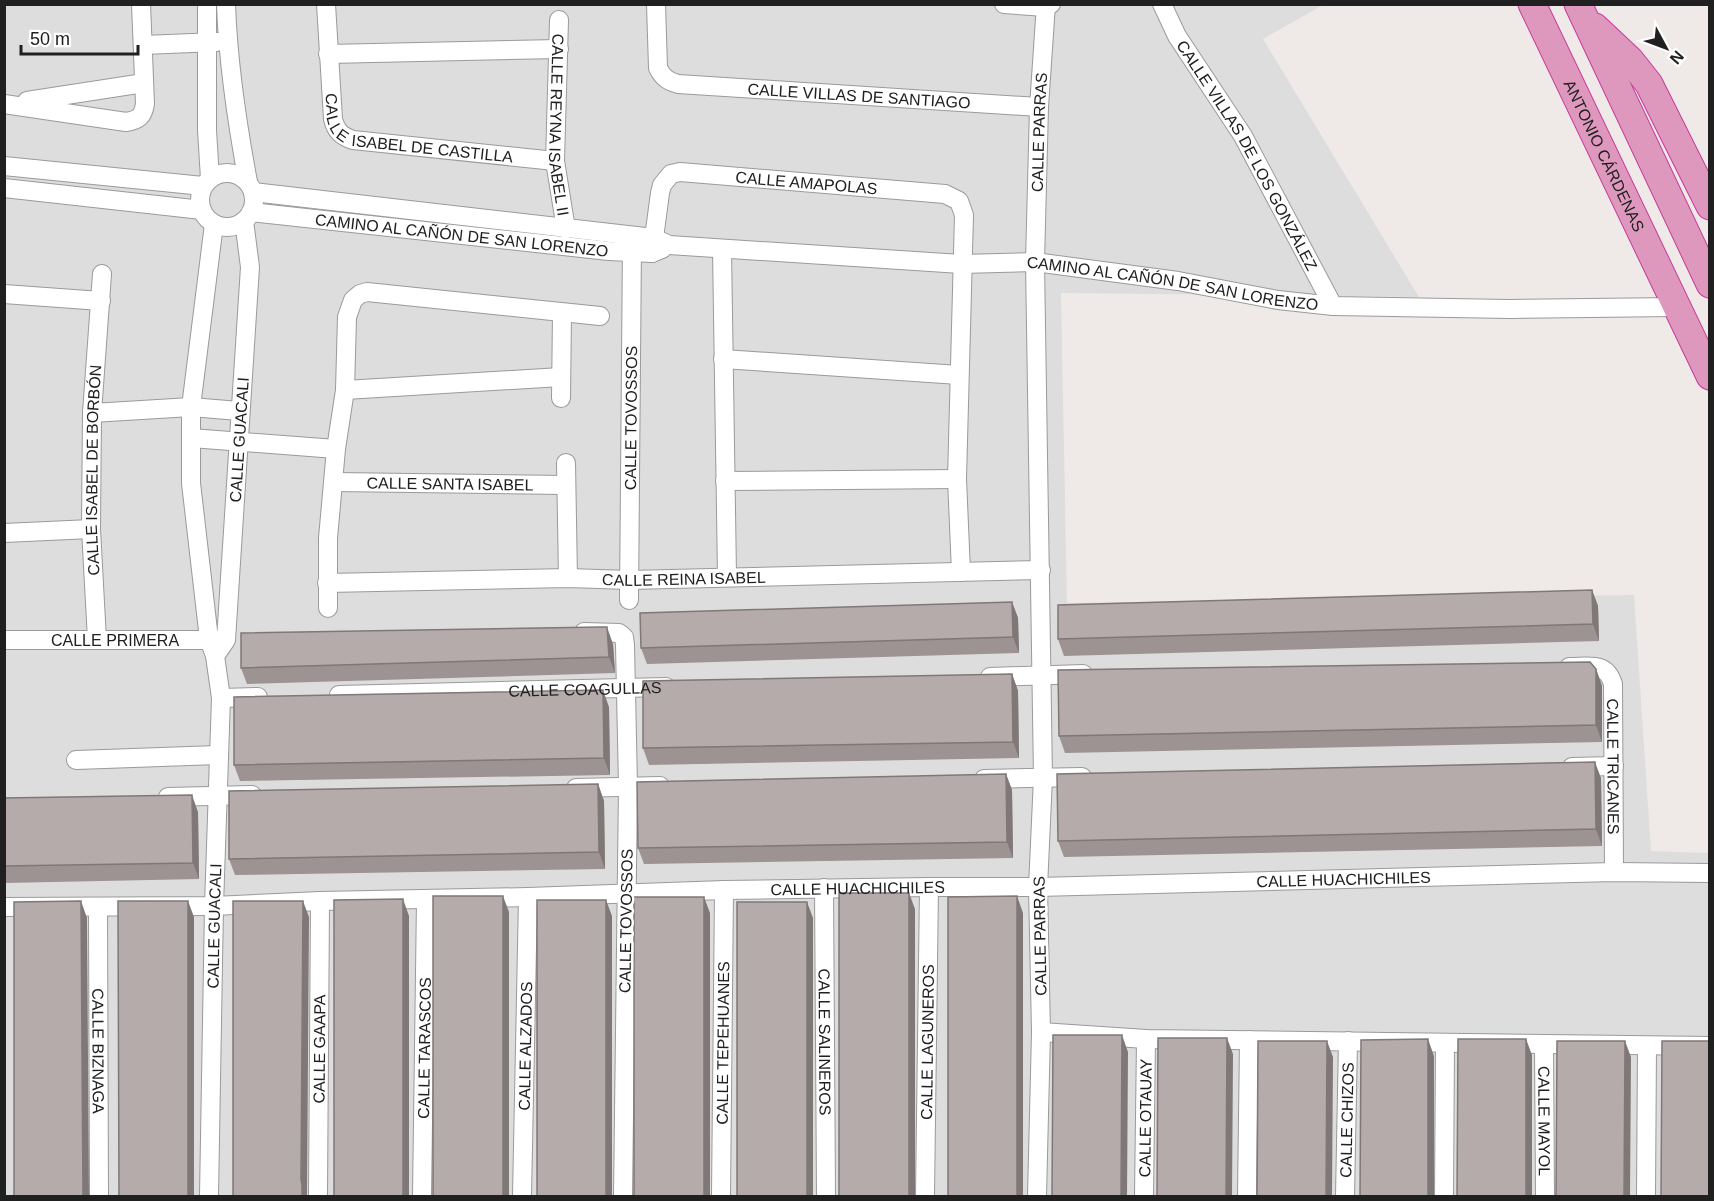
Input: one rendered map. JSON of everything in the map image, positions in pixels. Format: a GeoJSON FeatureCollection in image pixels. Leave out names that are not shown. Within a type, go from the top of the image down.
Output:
{"type":"FeatureCollection","features":[{"type":"Feature","properties":{"kind":"highway","name":"ANTONIO CÁRDENAS"},"geometry":{"type":"LineString","coordinates":[[1532,4],[1710,376]]}},
{"type":"Feature","properties":{"kind":"highway"},"geometry":{"type":"LineString","coordinates":[[1582,11],[1616,45],[1649,84],[1710,206]]}},
{"type":"Feature","properties":{"kind":"highway"},"geometry":{"type":"LineString","coordinates":[[1582,11],[1710,284]]}},
{"type":"Feature","properties":{"kind":"street"},"geometry":{"type":"LineString","coordinates":[[6,104],[126,122],[136,120],[143,114],[145,104],[141,4]]}},
{"type":"Feature","properties":{"kind":"street","name":"CALLE ISABEL DE CASTILLA"},"geometry":{"type":"LineString","coordinates":[[326,4],[333,119],[335,127],[342,136],[353,140],[555,161]]}},
{"type":"Feature","properties":{"kind":"street","name":"CALLE VILLAS DE SANTIAGO"},"geometry":{"type":"LineString","coordinates":[[656,4],[658,68],[669,82],[1038,107]]}},
{"type":"Feature","properties":{"kind":"street"},"geometry":{"type":"LineString","coordinates":[[1004,4],[1047,5]]}},
{"type":"Feature","properties":{"kind":"street","name":"CALLE VILLAS DE LOS GONZÁLEZ"},"geometry":{"type":"LineString","coordinates":[[1162,4],[1177,36],[1243,136],[1333,306]]}},
{"type":"Feature","properties":{"kind":"street"},"geometry":{"type":"LineString","coordinates":[[4,188],[208,217],[224,227],[235,226],[248,217],[254,202],[235,115],[227,43],[227,5],[207,6],[207,182],[200,199],[208,217]]}},
{"type":"Feature","properties":{"kind":"street","name":"CALLE PARRAS"},"geometry":{"type":"LineString","coordinates":[[1037,1197],[1041,1032],[1038,887],[1043,778],[1043,675],[1035,262],[1038,107],[1047,5]]}},
{"type":"Feature","properties":{"kind":"street","name":"CALLE REYNA ISABEL II"},"geometry":{"type":"LineString","coordinates":[[559,20],[555,161],[566,229]]}},
{"type":"Feature","properties":{"kind":"street"},"geometry":{"type":"LineString","coordinates":[[142,45],[227,43]]}},
{"type":"Feature","properties":{"kind":"street","name":"CALLE ISABEL DE CASTILLA"},"geometry":{"type":"LineString","coordinates":[[328,54],[559,49]]}},
{"type":"Feature","properties":{"kind":"street"},"geometry":{"type":"LineString","coordinates":[[6,104],[144,83]]}},
{"type":"Feature","properties":{"kind":"street"},"geometry":{"type":"LineString","coordinates":[[4,166],[207,182],[219,174],[230,173],[240,176],[250,187]]}},
{"type":"Feature","properties":{"kind":"street","name":"CALLE AMAPOLAS"},"geometry":{"type":"LineString","coordinates":[[658,246],[662,185],[672,174],[680,172],[945,194],[959,201],[963,208],[961,264]]}},
{"type":"Feature","properties":{"kind":"street","name":"CAMINO AL CAÑÓN DE SAN LORENZO"},"geometry":{"type":"LineString","coordinates":[[250,187],[566,229],[632,244]]}},
{"type":"Feature","properties":{"kind":"street","name":"CALLE GUACALI"},"geometry":{"type":"LineString","coordinates":[[208,217],[190,438],[191,483],[205,589],[217,645],[221,698],[214,906],[209,1197]]}},
{"type":"Feature","properties":{"kind":"street","name":"CAMINO AL CAÑÓN DE SAN LORENZO"},"geometry":{"type":"LineString","coordinates":[[248,217],[658,246],[961,264],[1035,262],[1178,281],[1278,300],[1333,306],[1510,309],[1677,307]]}},
{"type":"Feature","properties":{"kind":"street","name":"CALLE GUACALI"},"geometry":{"type":"LineString","coordinates":[[217,645],[228,590],[250,267],[248,217]]}},
{"type":"Feature","properties":{"kind":"street","name":"CALLE TOVOSSOS"},"geometry":{"type":"LineString","coordinates":[[629,600],[632,244]]}},
{"type":"Feature","properties":{"kind":"street"},"geometry":{"type":"LineString","coordinates":[[722,249],[727,576]]}},
{"type":"Feature","properties":{"kind":"street"},"geometry":{"type":"LineString","coordinates":[[961,264],[957,479],[961,572]]}},
{"type":"Feature","properties":{"kind":"street","name":"CALLE ISABEL DE BORBÓN"},"geometry":{"type":"LineString","coordinates":[[97,640],[91,529],[92,413],[102,274]]}},
{"type":"Feature","properties":{"kind":"street"},"geometry":{"type":"LineString","coordinates":[[328,608],[328,538],[336,449],[345,390],[347,317],[353,300],[367,292],[600,316]]}},
{"type":"Feature","properties":{"kind":"street"},"geometry":{"type":"LineString","coordinates":[[4,294],[100,301]]}},
{"type":"Feature","properties":{"kind":"street"},"geometry":{"type":"LineString","coordinates":[[561,398],[562,313]]}},
{"type":"Feature","properties":{"kind":"street"},"geometry":{"type":"LineString","coordinates":[[723,359],[958,375]]}},
{"type":"Feature","properties":{"kind":"street"},"geometry":{"type":"LineString","coordinates":[[345,390],[561,377]]}},
{"type":"Feature","properties":{"kind":"street"},"geometry":{"type":"LineString","coordinates":[[92,413],[192,407],[239,411]]}},
{"type":"Feature","properties":{"kind":"street"},"geometry":{"type":"LineString","coordinates":[[190,438],[336,449]]}},
{"type":"Feature","properties":{"kind":"street"},"geometry":{"type":"LineString","coordinates":[[566,464],[568,578]]}},
{"type":"Feature","properties":{"kind":"street"},"geometry":{"type":"LineString","coordinates":[[725,481],[957,479]]}},
{"type":"Feature","properties":{"kind":"street","name":"CALLE SANTA ISABEL"},"geometry":{"type":"LineString","coordinates":[[334,482],[565,485]]}},
{"type":"Feature","properties":{"kind":"street"},"geometry":{"type":"LineString","coordinates":[[4,532],[91,529]]}},
{"type":"Feature","properties":{"kind":"street","name":"CALLE REINA ISABEL"},"geometry":{"type":"LineString","coordinates":[[327,583],[568,578],[628,580],[1041,570]]}},
{"type":"Feature","properties":{"kind":"street"},"geometry":{"type":"LineString","coordinates":[[205,589],[228,590]]}},
{"type":"Feature","properties":{"kind":"street","name":"CALLE TOVOSSOS"},"geometry":{"type":"LineString","coordinates":[[572,633],[619,633],[624,637],[625,645],[628,786],[623,1197]]}},
{"type":"Feature","properties":{"kind":"street","name":"CALLE PRIMERA"},"geometry":{"type":"LineString","coordinates":[[4,640],[97,640],[217,645]]}},
{"type":"Feature","properties":{"kind":"street","name":"CALLE TRICANES"},"geometry":{"type":"LineString","coordinates":[[1551,667],[1598,667],[1610,675],[1613,684],[1614,872]]}},
{"type":"Feature","properties":{"kind":"street"},"geometry":{"type":"LineString","coordinates":[[971,677],[1102,674]]}},
{"type":"Feature","properties":{"kind":"street","name":"CALLE COAGULLAS"},"geometry":{"type":"LineString","coordinates":[[316,696],[686,686]]}},
{"type":"Feature","properties":{"kind":"street"},"geometry":{"type":"LineString","coordinates":[[221,698],[280,696]]}},
{"type":"Feature","properties":{"kind":"street"},"geometry":{"type":"LineString","coordinates":[[76,760],[218,755]]}},
{"type":"Feature","properties":{"kind":"street"},"geometry":{"type":"LineString","coordinates":[[1555,767],[1614,766]]}},
{"type":"Feature","properties":{"kind":"street"},"geometry":{"type":"LineString","coordinates":[[972,779],[1103,777]]}},
{"type":"Feature","properties":{"kind":"street"},"geometry":{"type":"LineString","coordinates":[[558,788],[675,785]]}},
{"type":"Feature","properties":{"kind":"street"},"geometry":{"type":"LineString","coordinates":[[147,798],[265,795]]}},
{"type":"Feature","properties":{"kind":"street","name":"CALLE HUACHICHILES"},"geometry":{"type":"LineString","coordinates":[[4,907],[214,906],[724,890],[1038,887],[1614,872],[1710,873]]}},
{"type":"Feature","properties":{"kind":"street","name":"CALLE LAGUNEROS"},"geometry":{"type":"LineString","coordinates":[[925,1197],[929,887]]}},
{"type":"Feature","properties":{"kind":"street","name":"CALLE SALINEROS"},"geometry":{"type":"LineString","coordinates":[[824,888],[826,1197]]}},
{"type":"Feature","properties":{"kind":"street","name":"CALLE TEPEHUANES"},"geometry":{"type":"LineString","coordinates":[[721,1197],[724,890]]}},
{"type":"Feature","properties":{"kind":"street","name":"CALLE ALZADOS"},"geometry":{"type":"LineString","coordinates":[[522,1197],[528,897]]}},
{"type":"Feature","properties":{"kind":"street","name":"CALLE TARASCOS"},"geometry":{"type":"LineString","coordinates":[[422,1197],[426,900]]}},
{"type":"Feature","properties":{"kind":"street","name":"CALLE GAAPA"},"geometry":{"type":"LineString","coordinates":[[318,1197],[320,901]]}},
{"type":"Feature","properties":{"kind":"street","name":"CALLE BIZNAGA"},"geometry":{"type":"LineString","coordinates":[[98,906],[99,1197]]}},
{"type":"Feature","properties":{"kind":"street"},"geometry":{"type":"LineString","coordinates":[[1041,1032],[1146,1040],[1710,1046]]}},
{"type":"Feature","properties":{"kind":"street","name":"CALLE OTAUAY"},"geometry":{"type":"LineString","coordinates":[[1144,1197],[1146,1040]]}},
{"type":"Feature","properties":{"kind":"street"},"geometry":{"type":"LineString","coordinates":[[1247,1197],[1249,1040]]}},
{"type":"Feature","properties":{"kind":"street","name":"CALLE CHIZOS"},"geometry":{"type":"LineString","coordinates":[[1345,1197],[1348,1041]]}},
{"type":"Feature","properties":{"kind":"street"},"geometry":{"type":"LineString","coordinates":[[1444,1197],[1445,1044]]}},
{"type":"Feature","properties":{"kind":"street","name":"CALLE MAYOL"},"geometry":{"type":"LineString","coordinates":[[1544,1046],[1545,1197]]}},
{"type":"Feature","properties":{"kind":"street"},"geometry":{"type":"LineString","coordinates":[[1646,1197],[1647,1046]]}},
{"type":"Feature","properties":{"kind":"shaded area"},"geometry":{"type":"Polygon","coordinates":[[[5,5],[1323,5],[1263,39],[1419,297],[1061,293],[1067,603],[1634,595],[1651,851],[1709,853],[1709,1196],[5,1196],[5,5]]]}},
{"type":"Feature","properties":{"kind":"building"},"geometry":{"type":"Polygon","coordinates":[[[1592,590],[1593,624],[1058,639],[1058,605],[1592,590]]]}},
{"type":"Feature","properties":{"kind":"building"},"geometry":{"type":"Polygon","coordinates":[[[1012,602],[1013,637],[641,648],[640,613],[1012,602]]]}},
{"type":"Feature","properties":{"kind":"building"},"geometry":{"type":"Polygon","coordinates":[[[607,627],[609,657],[241,668],[241,633],[607,627]]]}},
{"type":"Feature","properties":{"kind":"building"},"geometry":{"type":"Polygon","coordinates":[[[1590,662],[1596,669],[1596,725],[1059,736],[1058,670],[1590,662]]]}},
{"type":"Feature","properties":{"kind":"building"},"geometry":{"type":"Polygon","coordinates":[[[1012,674],[1013,742],[643,748],[643,681],[1012,674]]]}},
{"type":"Feature","properties":{"kind":"building"},"geometry":{"type":"Polygon","coordinates":[[[603,690],[604,758],[234,765],[234,697],[603,690]]]}},
{"type":"Feature","properties":{"kind":"building"},"geometry":{"type":"Polygon","coordinates":[[[1595,762],[1596,829],[1058,841],[1057,774],[1595,762]]]}},
{"type":"Feature","properties":{"kind":"building"},"geometry":{"type":"Polygon","coordinates":[[[1006,774],[1007,842],[638,848],[637,782],[1006,774]]]}},
{"type":"Feature","properties":{"kind":"building"},"geometry":{"type":"Polygon","coordinates":[[[598,784],[599,852],[229,859],[229,791],[598,784]]]}},
{"type":"Feature","properties":{"kind":"building"},"geometry":{"type":"Polygon","coordinates":[[[192,795],[193,863],[4,866],[4,798],[192,795]]]}},
{"type":"Feature","properties":{"kind":"building"},"geometry":{"type":"Polygon","coordinates":[[[839,893],[909,893],[909,1197],[839,1197],[839,893]]]}},
{"type":"Feature","properties":{"kind":"building"},"geometry":{"type":"Polygon","coordinates":[[[433,896],[503,896],[503,1197],[433,1197],[433,896]]]}},
{"type":"Feature","properties":{"kind":"building"},"geometry":{"type":"Polygon","coordinates":[[[1017,896],[1017,1197],[948,1197],[948,897],[1017,896]]]}},
{"type":"Feature","properties":{"kind":"building"},"geometry":{"type":"Polygon","coordinates":[[[634,897],[704,897],[704,1197],[634,1197],[634,897]]]}},
{"type":"Feature","properties":{"kind":"building"},"geometry":{"type":"Polygon","coordinates":[[[403,899],[403,1197],[334,1197],[334,900],[403,899]]]}},
{"type":"Feature","properties":{"kind":"building"},"geometry":{"type":"Polygon","coordinates":[[[537,900],[606,900],[606,1197],[537,1197],[537,900]]]}},
{"type":"Feature","properties":{"kind":"building"},"geometry":{"type":"Polygon","coordinates":[[[81,901],[83,1197],[14,1197],[14,902],[81,901]]]}},
{"type":"Feature","properties":{"kind":"building"},"geometry":{"type":"Polygon","coordinates":[[[118,901],[188,901],[188,1197],[119,1197],[118,901]]]}},
{"type":"Feature","properties":{"kind":"building"},"geometry":{"type":"Polygon","coordinates":[[[233,901],[303,901],[302,1197],[233,1197],[233,901]]]}},
{"type":"Feature","properties":{"kind":"building"},"geometry":{"type":"Polygon","coordinates":[[[737,902],[807,902],[807,1197],[737,1197],[737,902]]]}},
{"type":"Feature","properties":{"kind":"building"},"geometry":{"type":"Polygon","coordinates":[[[1053,1035],[1122,1035],[1121,1197],[1052,1197],[1053,1035]]]}},
{"type":"Feature","properties":{"kind":"building"},"geometry":{"type":"Polygon","coordinates":[[[1158,1038],[1227,1038],[1226,1197],[1157,1197],[1158,1038]]]}},
{"type":"Feature","properties":{"kind":"building"},"geometry":{"type":"Polygon","coordinates":[[[1428,1039],[1428,1197],[1360,1197],[1361,1040],[1428,1039]]]}},
{"type":"Feature","properties":{"kind":"building"},"geometry":{"type":"Polygon","coordinates":[[[1458,1039],[1526,1039],[1526,1197],[1457,1197],[1458,1039]]]}},
{"type":"Feature","properties":{"kind":"building"},"geometry":{"type":"Polygon","coordinates":[[[1258,1041],[1327,1041],[1326,1197],[1257,1197],[1258,1041]]]}},
{"type":"Feature","properties":{"kind":"building"},"geometry":{"type":"Polygon","coordinates":[[[1557,1041],[1625,1041],[1624,1197],[1556,1197],[1557,1041]]]}},
{"type":"Feature","properties":{"kind":"building"},"geometry":{"type":"Polygon","coordinates":[[[1662,1041],[1710,1041],[1710,1197],[1661,1197],[1662,1041]]]}}]}
